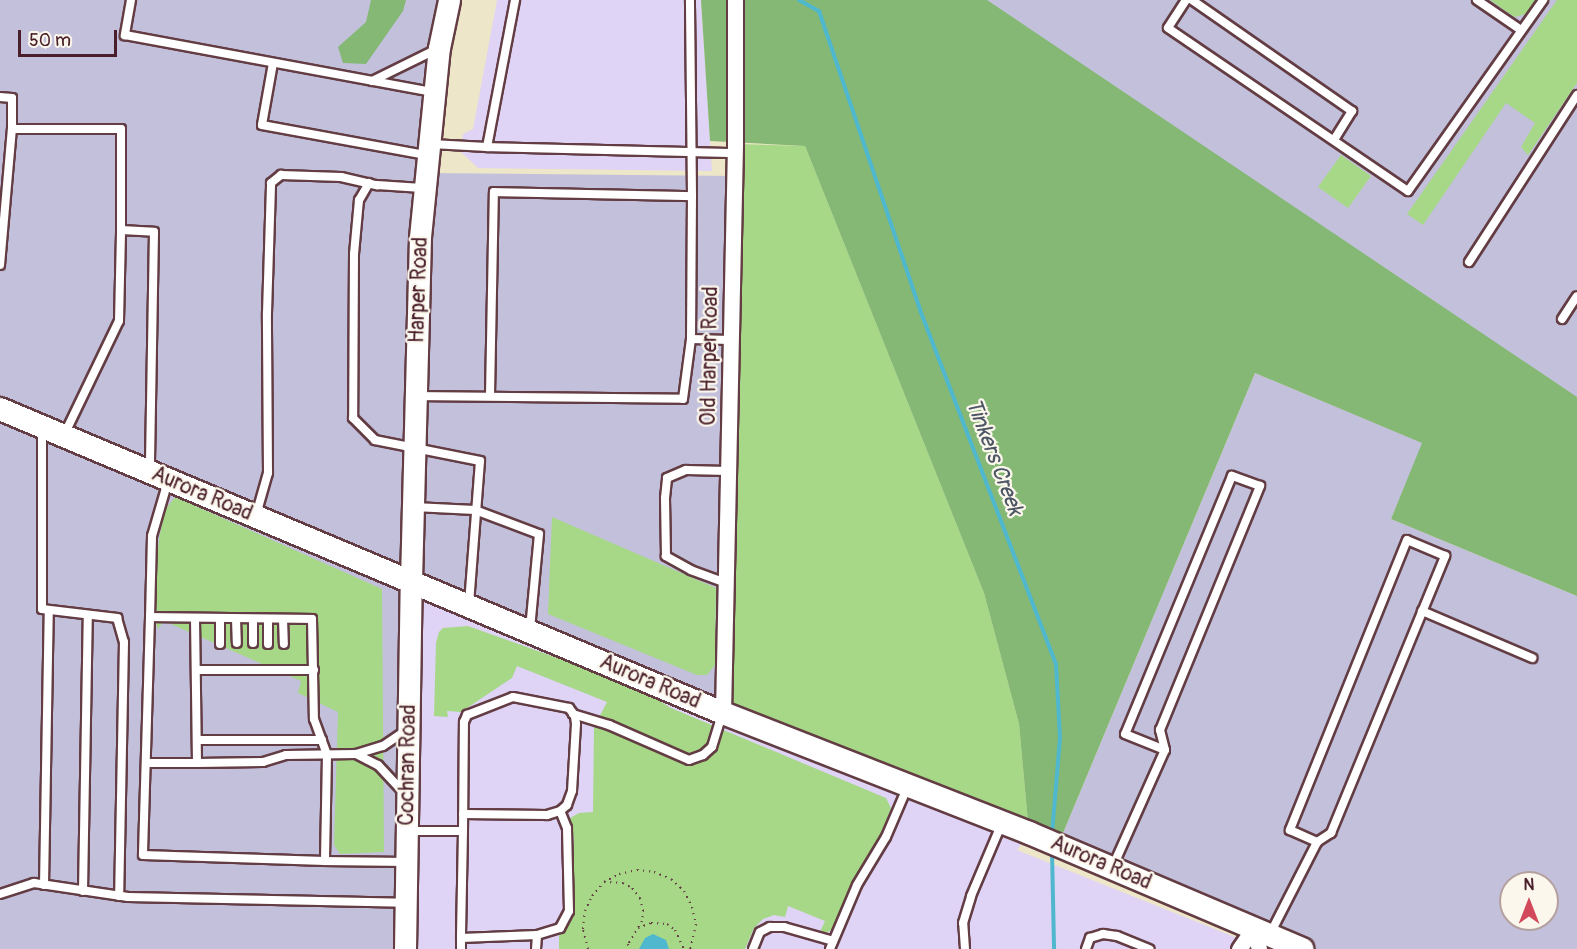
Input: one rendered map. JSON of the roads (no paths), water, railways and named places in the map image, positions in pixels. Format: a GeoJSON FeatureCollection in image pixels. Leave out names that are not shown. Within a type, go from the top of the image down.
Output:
{"type":"FeatureCollection","features":[{"type":"Feature","properties":{"kind":"main road","name":"Aurora Road"},"geometry":{"type":"LineString","coordinates":[[0,409],[723,713],[1071,850],[1260,938],[1302,949]]}},
{"type":"Feature","properties":{"kind":"street","name":"Harper Road"},"geometry":{"type":"LineString","coordinates":[[411,581],[420,237],[439,48],[449,0]]}},
{"type":"Feature","properties":{"kind":"street","name":"Old Harper Road"},"geometry":{"type":"LineString","coordinates":[[723,713],[735,153],[735,0]]}},
{"type":"Feature","properties":{"kind":"street","name":"Cochran Road"},"geometry":{"type":"LineString","coordinates":[[405,949],[411,581]]}},
{"type":"Feature","properties":{"kind":"street"},"geometry":{"type":"LineString","coordinates":[[1239,949],[1260,938]]}},
{"type":"Feature","properties":{"kind":"lane"},"geometry":{"type":"LineString","coordinates":[[131,0],[125,35],[434,93]]}},
{"type":"Feature","properties":{"kind":"lane"},"geometry":{"type":"LineString","coordinates":[[487,147],[514,0]]}},
{"type":"Feature","properties":{"kind":"lane"},"geometry":{"type":"LineString","coordinates":[[415,396],[490,395],[683,399],[691,339],[690,0]]}},
{"type":"Feature","properties":{"kind":"lane"},"geometry":{"type":"LineString","coordinates":[[1186,0],[1168,28],[1408,190],[1543,0]]}},
{"type":"Feature","properties":{"kind":"lane"},"geometry":{"type":"LineString","coordinates":[[1192,0],[1352,111],[1334,140]]}},
{"type":"Feature","properties":{"kind":"lane"},"geometry":{"type":"LineString","coordinates":[[1477,0],[1521,30]]}},
{"type":"Feature","properties":{"kind":"lane"},"geometry":{"type":"LineString","coordinates":[[372,81],[439,48]]}},
{"type":"Feature","properties":{"kind":"lane"},"geometry":{"type":"LineString","coordinates":[[273,63],[262,125],[428,150],[487,147],[735,153]]}},
{"type":"Feature","properties":{"kind":"lane"},"geometry":{"type":"LineString","coordinates":[[1468,262],[1577,95]]}},
{"type":"Feature","properties":{"kind":"lane"},"geometry":{"type":"LineString","coordinates":[[0,97],[12,98],[12,129],[0,270]]}},
{"type":"Feature","properties":{"kind":"lane"},"geometry":{"type":"LineString","coordinates":[[12,129],[121,129],[119,321],[64,436]]}},
{"type":"Feature","properties":{"kind":"lane"},"geometry":{"type":"LineString","coordinates":[[256,516],[268,473],[267,313],[271,183],[281,175],[341,177],[369,183],[425,189]]}},
{"type":"Feature","properties":{"kind":"lane"},"geometry":{"type":"LineString","coordinates":[[369,183],[358,200],[354,255],[352,418],[375,440],[480,461],[469,606]]}},
{"type":"Feature","properties":{"kind":"lane"},"geometry":{"type":"LineString","coordinates":[[490,395],[494,192],[692,196]]}},
{"type":"Feature","properties":{"kind":"lane"},"geometry":{"type":"LineString","coordinates":[[121,230],[154,232],[159,476],[152,536],[143,855],[406,862]]}},
{"type":"Feature","properties":{"kind":"lane"},"geometry":{"type":"LineString","coordinates":[[1562,319],[1577,296]]}},
{"type":"Feature","properties":{"kind":"lane"},"geometry":{"type":"LineString","coordinates":[[691,339],[731,340]]}},
{"type":"Feature","properties":{"kind":"lane"},"geometry":{"type":"LineString","coordinates":[[42,426],[42,609],[117,618],[124,642],[119,896]]}},
{"type":"Feature","properties":{"kind":"lane"},"geometry":{"type":"LineString","coordinates":[[726,583],[691,570],[666,556],[665,498],[666,478],[686,470],[728,471]]}},
{"type":"Feature","properties":{"kind":"lane"},"geometry":{"type":"LineString","coordinates":[[1112,868],[1165,750],[1160,730],[1260,486],[1232,476],[1125,734],[1165,750]]}},
{"type":"Feature","properties":{"kind":"lane"},"geometry":{"type":"LineString","coordinates":[[412,507],[475,510],[539,534],[530,631]]}},
{"type":"Feature","properties":{"kind":"lane"},"geometry":{"type":"LineString","coordinates":[[1260,938],[1317,842],[1331,833],[1445,556],[1407,540],[1290,830],[1317,842]]}},
{"type":"Feature","properties":{"kind":"lane"},"geometry":{"type":"LineString","coordinates":[[44,885],[49,610]]}},
{"type":"Feature","properties":{"kind":"lane"},"geometry":{"type":"LineString","coordinates":[[1422,611],[1532,658]]}},
{"type":"Feature","properties":{"kind":"lane"},"geometry":{"type":"LineString","coordinates":[[83,891],[88,615]]}},
{"type":"Feature","properties":{"kind":"lane"},"geometry":{"type":"LineString","coordinates":[[150,617],[312,619],[314,719],[327,755],[325,861]]}},
{"type":"Feature","properties":{"kind":"lane"},"geometry":{"type":"LineString","coordinates":[[195,619],[197,763]]}},
{"type":"Feature","properties":{"kind":"lane"},"geometry":{"type":"LineString","coordinates":[[220,619],[220,644]]}},
{"type":"Feature","properties":{"kind":"lane"},"geometry":{"type":"LineString","coordinates":[[236,619],[237,643]]}},
{"type":"Feature","properties":{"kind":"lane"},"geometry":{"type":"LineString","coordinates":[[253,619],[253,643]]}},
{"type":"Feature","properties":{"kind":"lane"},"geometry":{"type":"LineString","coordinates":[[268,619],[268,644]]}},
{"type":"Feature","properties":{"kind":"lane"},"geometry":{"type":"LineString","coordinates":[[284,619],[284,644]]}},
{"type":"Feature","properties":{"kind":"lane"},"geometry":{"type":"LineString","coordinates":[[220,660],[220,670]]}},
{"type":"Feature","properties":{"kind":"lane"},"geometry":{"type":"LineString","coordinates":[[253,661],[253,670]]}},
{"type":"Feature","properties":{"kind":"lane"},"geometry":{"type":"LineString","coordinates":[[196,670],[220,670],[237,666],[253,670],[269,666],[314,670]]}},
{"type":"Feature","properties":{"kind":"lane"},"geometry":{"type":"LineString","coordinates":[[461,949],[464,722],[468,715],[513,697],[569,708],[576,724],[572,791],[567,805],[560,811],[547,815],[463,814]]}},
{"type":"Feature","properties":{"kind":"lane"},"geometry":{"type":"LineString","coordinates":[[573,714],[609,725],[689,760],[703,755],[712,747],[723,713]]}},
{"type":"Feature","properties":{"kind":"lane"},"geometry":{"type":"LineString","coordinates":[[146,763],[262,762],[286,755],[356,754],[383,746],[408,728]]}},
{"type":"Feature","properties":{"kind":"lane"},"geometry":{"type":"LineString","coordinates":[[196,740],[322,740]]}},
{"type":"Feature","properties":{"kind":"lane"},"geometry":{"type":"LineString","coordinates":[[356,754],[378,765],[407,797]]}},
{"type":"Feature","properties":{"kind":"lane"},"geometry":{"type":"LineString","coordinates":[[753,949],[760,932],[770,927],[784,927],[832,945],[857,885],[886,837],[908,786]]}},
{"type":"Feature","properties":{"kind":"lane"},"geometry":{"type":"LineString","coordinates":[[461,938],[537,935],[560,928],[569,911],[567,828],[560,811]]}},
{"type":"Feature","properties":{"kind":"lane"},"geometry":{"type":"LineString","coordinates":[[963,947],[963,923],[971,896],[1002,824]]}},
{"type":"Feature","properties":{"kind":"lane"},"geometry":{"type":"LineString","coordinates":[[407,831],[462,831]]}},
{"type":"Feature","properties":{"kind":"lane"},"geometry":{"type":"LineString","coordinates":[[0,894],[34,884],[119,896],[406,903]]}},
{"type":"Feature","properties":{"kind":"lane"},"geometry":{"type":"LineString","coordinates":[[1086,949],[1090,938],[1102,934],[1117,936],[1149,949]]}},
{"type":"Feature","properties":{"kind":"lane"},"geometry":{"type":"LineString","coordinates":[[536,949],[537,935]]}},
{"type":"Feature","properties":{"kind":"water"},"geometry":{"type":"Polygon","coordinates":[[[653,934],[666,940],[669,949],[639,949],[645,938],[653,934]]]}},
{"type":"Feature","properties":{"kind":"waterway","name":"Tinkers Creek"},"geometry":{"type":"LineString","coordinates":[[799,0],[819,11],[920,310],[1056,664],[1060,738],[1052,834]]}},
{"type":"Feature","properties":{"kind":"waterway","name":"Tinkers Creek"},"geometry":{"type":"LineString","coordinates":[[1052,851],[1054,949]]}}]}
